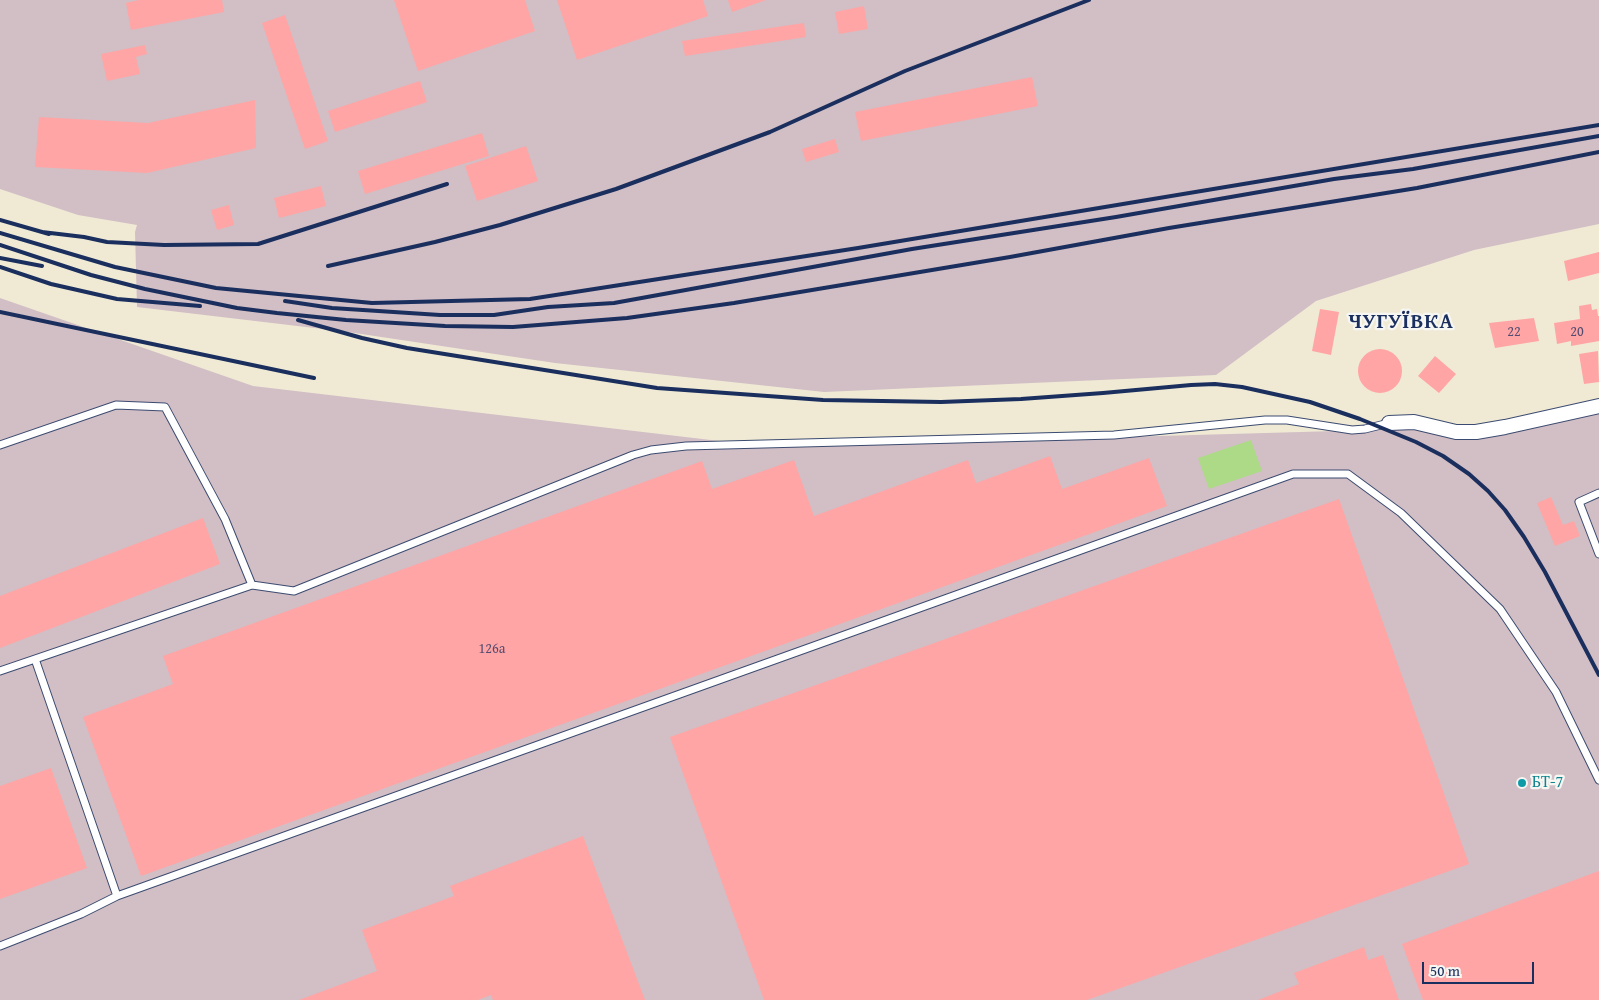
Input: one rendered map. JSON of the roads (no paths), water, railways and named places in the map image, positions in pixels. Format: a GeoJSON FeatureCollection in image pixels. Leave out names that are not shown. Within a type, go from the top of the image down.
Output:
{"type":"FeatureCollection","features":[{"type":"Feature","properties":{"kind":"street"},"geometry":{"type":"LineString","coordinates":[[1389,423],[1414,422],[1456,432],[1476,432],[1599,406]]}},
{"type":"Feature","properties":{"kind":"lane"},"geometry":{"type":"LineString","coordinates":[[0,445],[116,405],[165,407],[224,519],[252,585]]}},
{"type":"Feature","properties":{"kind":"lane"},"geometry":{"type":"LineString","coordinates":[[0,671],[252,585],[294,591],[633,455],[668,447],[1114,435],[1265,420],[1287,420],[1352,430],[1389,423]]}},
{"type":"Feature","properties":{"kind":"lane"},"geometry":{"type":"LineString","coordinates":[[0,946],[81,914],[117,896],[1294,474],[1348,474],[1401,513],[1500,609],[1556,692],[1599,780]]}},
{"type":"Feature","properties":{"kind":"lane"},"geometry":{"type":"LineString","coordinates":[[1599,493],[1579,502],[1599,554]]}},
{"type":"Feature","properties":{"kind":"lane"},"geometry":{"type":"LineString","coordinates":[[35,659],[117,896]]}},
{"type":"Feature","properties":{"kind":"railway"},"geometry":{"type":"LineString","coordinates":[[328,266],[500,225],[616,189],[770,132],[905,71],[1089,0]]}},
{"type":"Feature","properties":{"kind":"railway"},"geometry":{"type":"LineString","coordinates":[[0,233],[115,267],[216,288],[372,303],[530,299],[858,248],[1599,125]]}},
{"type":"Feature","properties":{"kind":"railway"},"geometry":{"type":"LineString","coordinates":[[285,301],[332,308],[440,315],[494,315],[548,307],[614,303],[912,249],[1116,217],[1334,179],[1413,169],[1599,136]]}},
{"type":"Feature","properties":{"kind":"railway"},"geometry":{"type":"LineString","coordinates":[[0,245],[91,275],[145,289],[237,308],[346,320],[445,326],[513,327],[627,318],[734,303],[1010,257],[1169,228],[1417,188],[1599,152]]}},
{"type":"Feature","properties":{"kind":"railway"},"geometry":{"type":"LineString","coordinates":[[42,232],[107,242],[164,245],[258,244],[447,184]]}},
{"type":"Feature","properties":{"kind":"railway"},"geometry":{"type":"LineString","coordinates":[[0,220],[49,234]]}},
{"type":"Feature","properties":{"kind":"railway"},"geometry":{"type":"LineString","coordinates":[[0,258],[42,266]]}},
{"type":"Feature","properties":{"kind":"railway"},"geometry":{"type":"LineString","coordinates":[[0,267],[51,284],[117,299],[200,306]]}},
{"type":"Feature","properties":{"kind":"railway"},"geometry":{"type":"LineString","coordinates":[[0,312],[314,378]]}},
{"type":"Feature","properties":{"kind":"railway"},"geometry":{"type":"LineString","coordinates":[[298,320],[362,338],[407,348],[657,388],[823,400],[941,402],[1021,399],[1215,384],[1242,387],[1310,402],[1360,419],[1416,442],[1443,456],[1469,474],[1488,491],[1505,510],[1524,537],[1545,572],[1599,675]]}},
{"type":"Feature","properties":{"kind":"place","name":"БТ-7"},"geometry":{"type":"Point","coordinates":[1522,783]}},
{"type":"Feature","properties":{"kind":"district","name":"ЧУГУЇВКА"},"geometry":{"type":"Point","coordinates":[1401,323]}}]}
